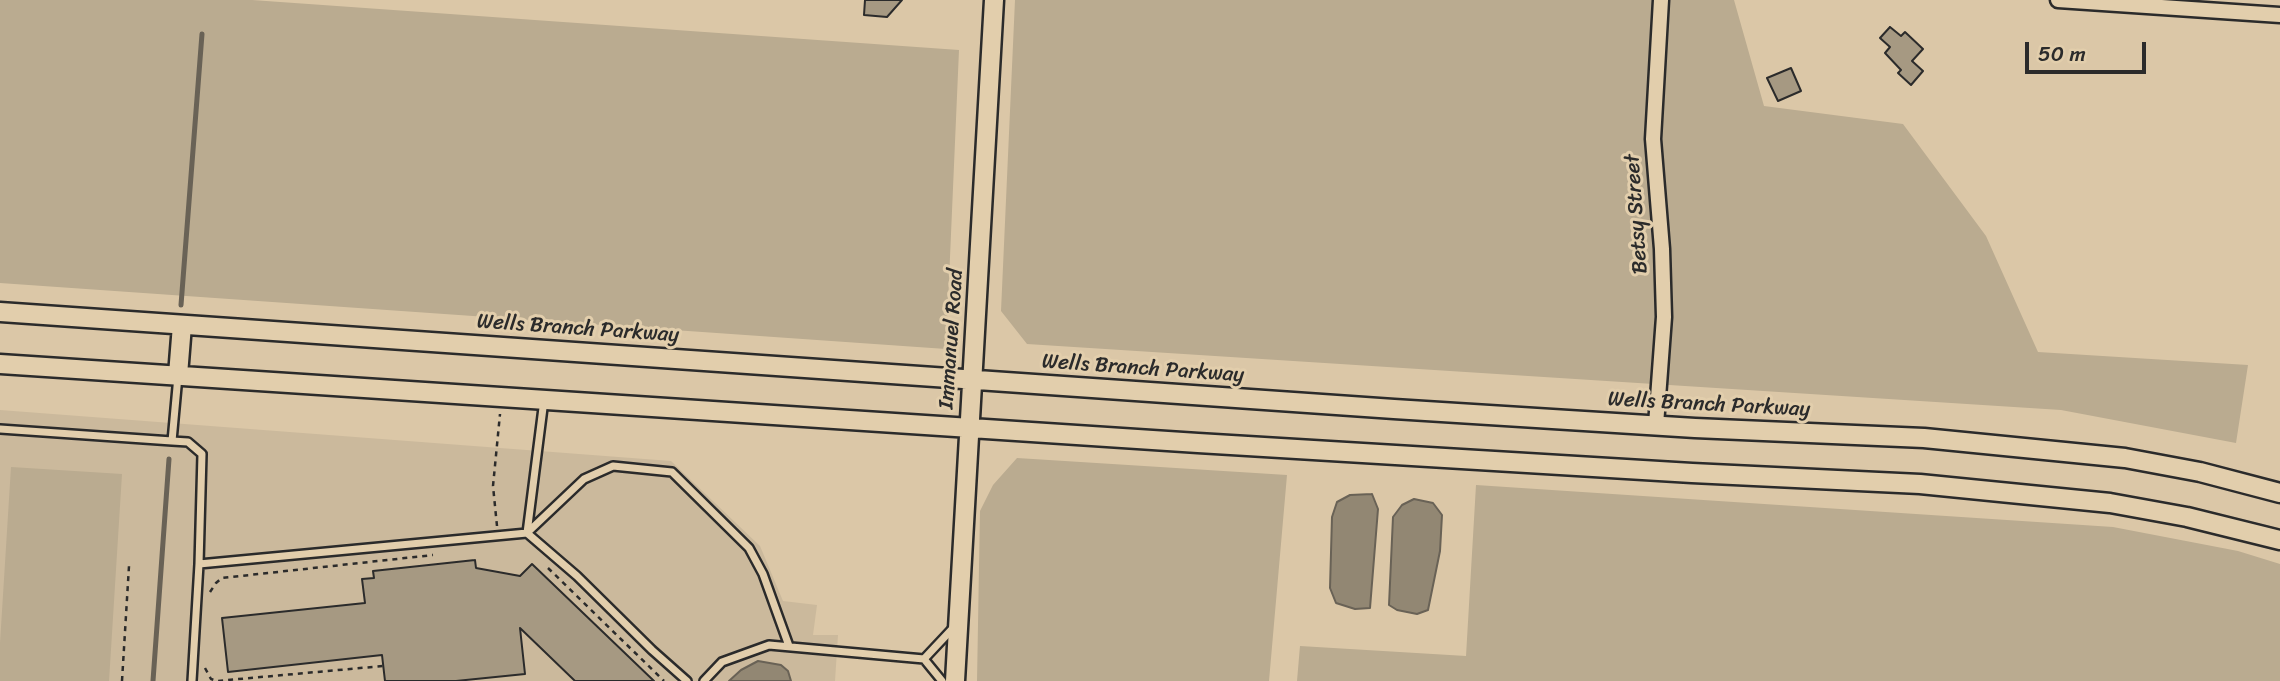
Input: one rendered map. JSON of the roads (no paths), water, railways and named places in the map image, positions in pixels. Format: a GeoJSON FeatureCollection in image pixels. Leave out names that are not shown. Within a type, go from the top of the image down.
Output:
{"type":"FeatureCollection","features":[{"type":"Feature","properties":{"kind":"street","name":"Immanuel Road"},"geometry":{"type":"LineString","coordinates":[[955,681],[995,0]]}},
{"type":"Feature","properties":{"kind":"street","name":"Betsy Street"},"geometry":{"type":"LineString","coordinates":[[1656,425],[1664,317],[1662,249],[1653,139],[1661,0]]}},
{"type":"Feature","properties":{"kind":"street"},"geometry":{"type":"LineString","coordinates":[[2058,0],[2280,15]]}},
{"type":"Feature","properties":{"kind":"street","name":"Wells Branch Parkway"},"geometry":{"type":"LineString","coordinates":[[0,312],[1656,425],[1924,438],[2124,458],[2200,472],[2280,493]]}},
{"type":"Feature","properties":{"kind":"street"},"geometry":{"type":"LineString","coordinates":[[178,375],[182,325]]}},
{"type":"Feature","properties":{"kind":"street"},"geometry":{"type":"LineString","coordinates":[[0,363],[969,428],[1692,473],[1920,484],[2110,503],[2188,517],[2280,540]]}},
{"type":"Feature","properties":{"kind":"lane"},"geometry":{"type":"LineString","coordinates":[[172,441],[178,375]]}},
{"type":"Feature","properties":{"kind":"lane"},"geometry":{"type":"LineString","coordinates":[[527,533],[544,400]]}},
{"type":"Feature","properties":{"kind":"lane"},"geometry":{"type":"LineString","coordinates":[[0,429],[188,442],[202,454],[192,681]]}},
{"type":"Feature","properties":{"kind":"lane"},"geometry":{"type":"LineString","coordinates":[[199,564],[527,533],[584,479],[613,466],[672,471],[749,548],[763,574],[789,646]]}},
{"type":"Feature","properties":{"kind":"lane"},"geometry":{"type":"LineString","coordinates":[[527,533],[577,576],[687,681]]}},
{"type":"Feature","properties":{"kind":"lane"},"geometry":{"type":"LineString","coordinates":[[924,659],[959,621]]}},
{"type":"Feature","properties":{"kind":"lane"},"geometry":{"type":"LineString","coordinates":[[704,681],[722,662],[769,645],[924,659],[942,681]]}},
{"type":"Feature","properties":{"kind":"waterway"},"geometry":{"type":"LineString","coordinates":[[181,305],[202,34]]}},
{"type":"Feature","properties":{"kind":"waterway"},"geometry":{"type":"LineString","coordinates":[[153,681],[169,459]]}}]}
